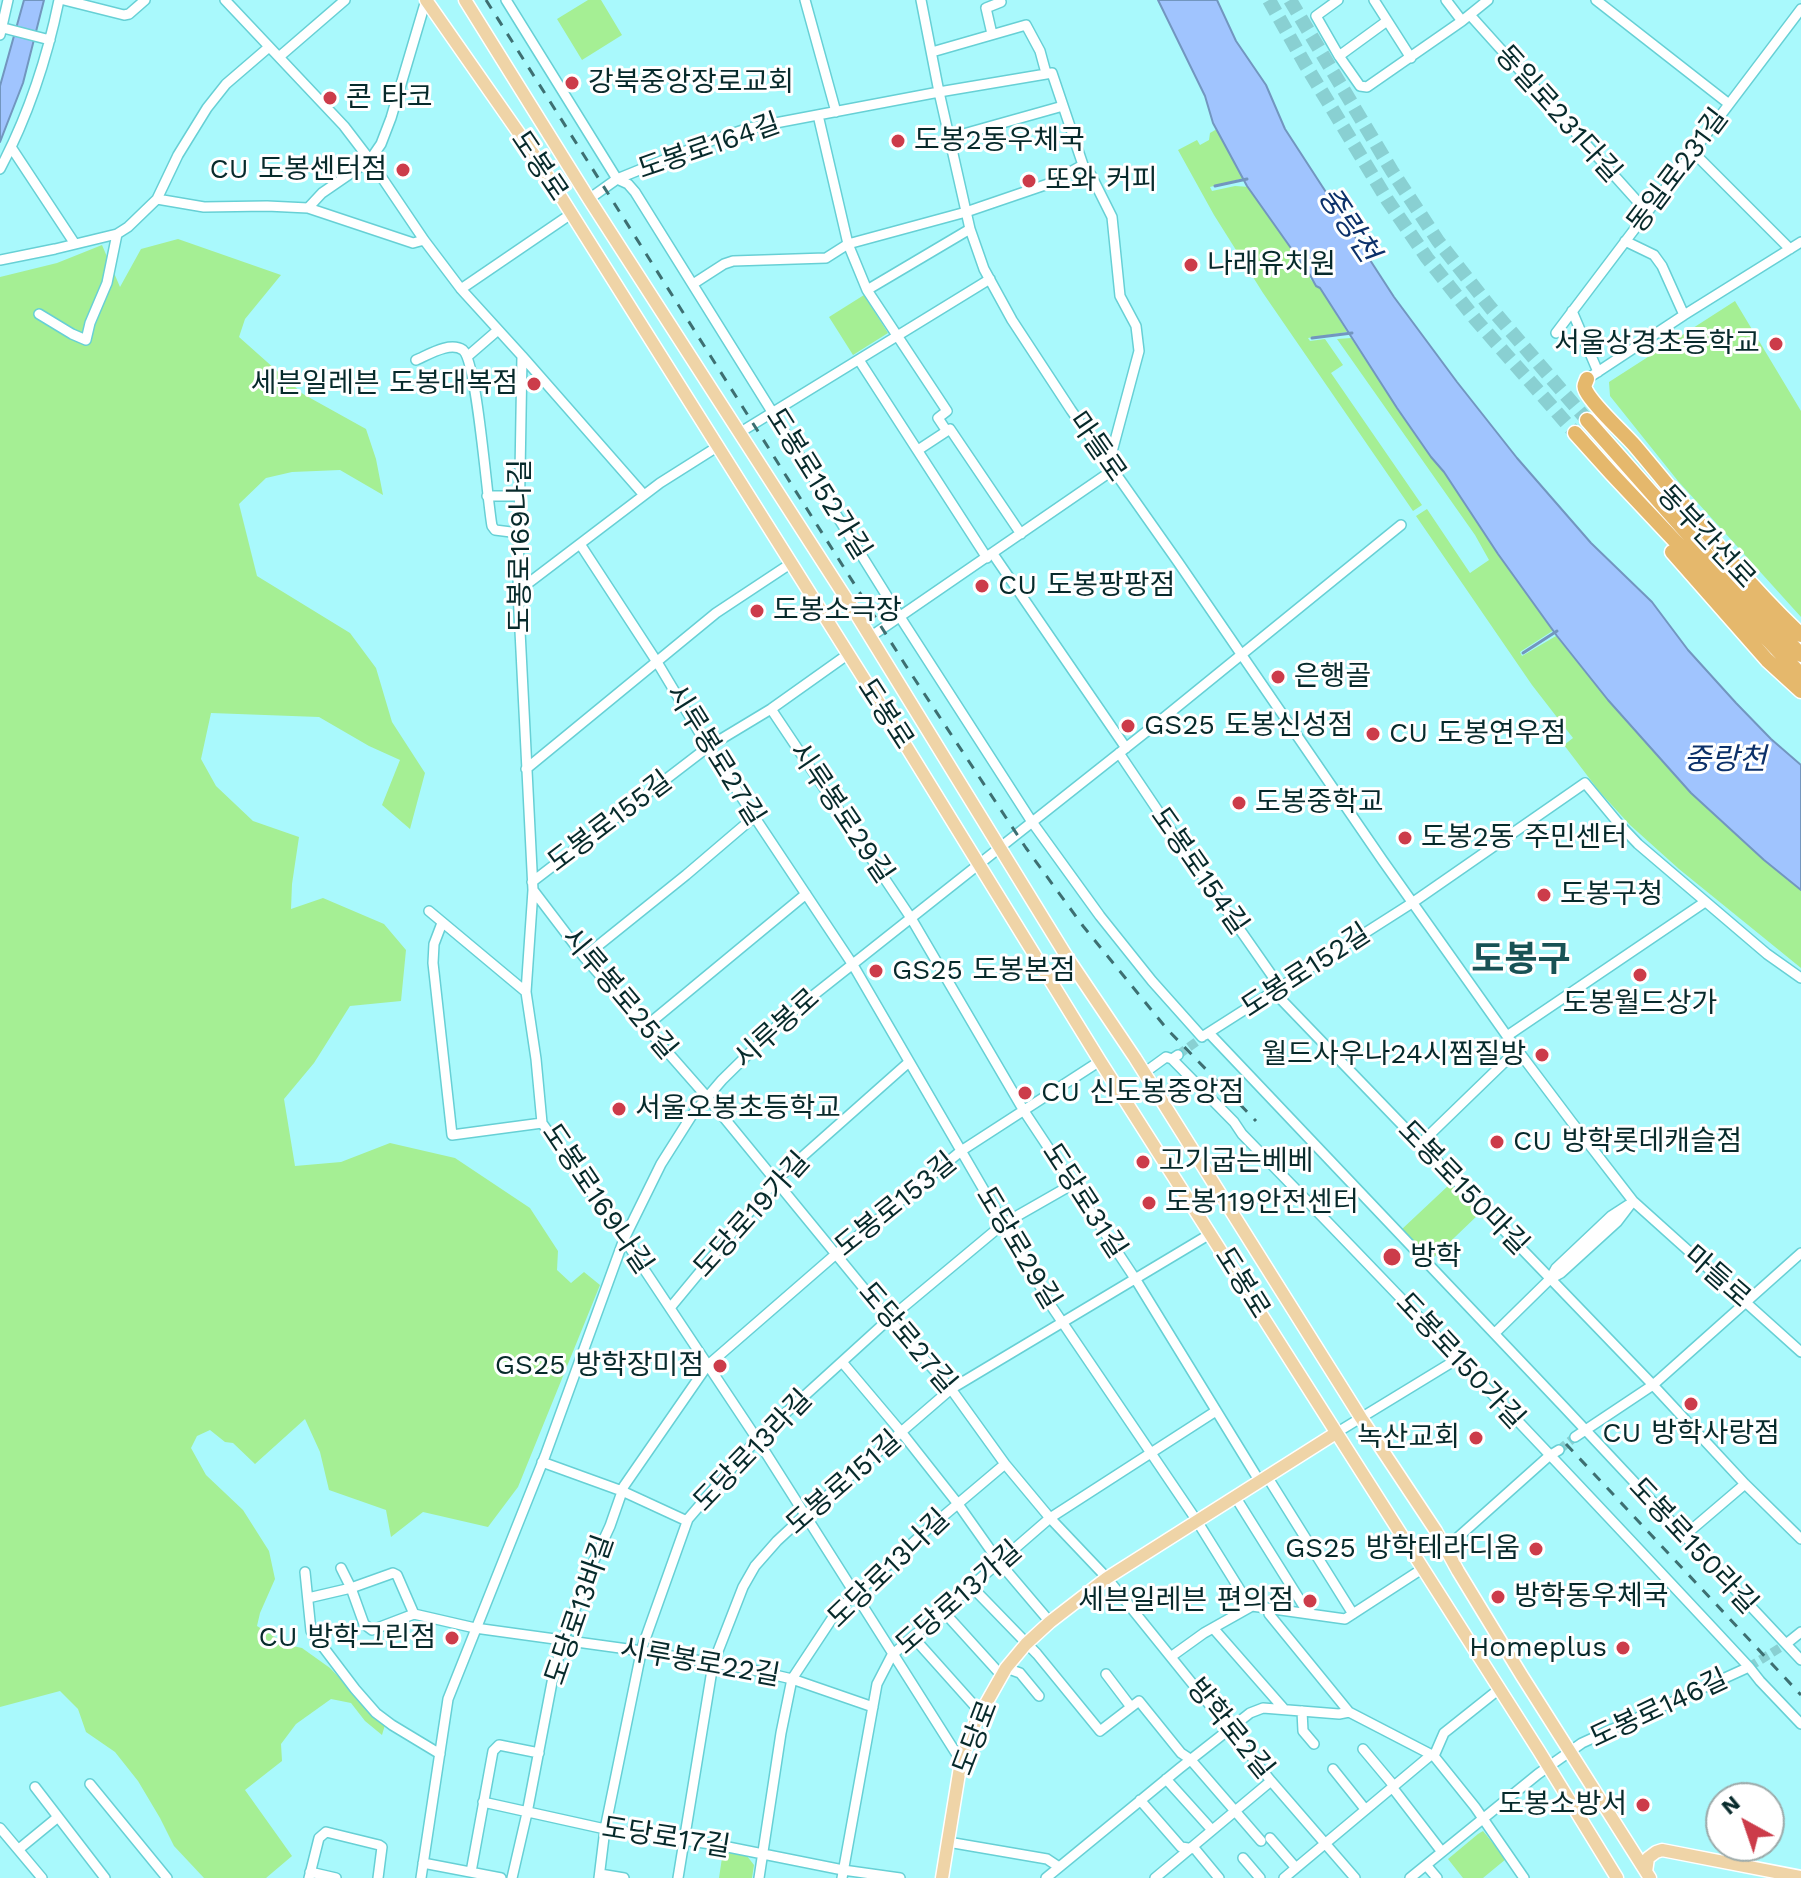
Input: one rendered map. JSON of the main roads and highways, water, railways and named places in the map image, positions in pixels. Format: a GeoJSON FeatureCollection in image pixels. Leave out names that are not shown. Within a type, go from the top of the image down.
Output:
{"type":"FeatureCollection","features":[{"type":"Feature","properties":{"kind":"highway"},"geometry":{"type":"LineString","coordinates":[[1592,376],[1585,385],[1586,391],[1601,410],[1745,578],[1801,635]]}},
{"type":"Feature","properties":{"kind":"highway","name":"동부간선로"},"geometry":{"type":"LineString","coordinates":[[1587,420],[1710,559],[1801,655]]}},
{"type":"Feature","properties":{"kind":"highway","name":"동부간선로"},"geometry":{"type":"LineString","coordinates":[[1575,433],[1801,675]]}},
{"type":"Feature","properties":{"kind":"highway"},"geometry":{"type":"LineString","coordinates":[[1611,473],[1654,531],[1767,660],[1801,691]]}},
{"type":"Feature","properties":{"kind":"main road","name":"도봉로"},"geometry":{"type":"LineString","coordinates":[[426,0],[537,159],[1100,1061],[1548,1767],[1613,1876]]}},
{"type":"Feature","properties":{"kind":"main road","name":"도봉로"},"geometry":{"type":"LineString","coordinates":[[465,0],[870,637],[1067,957],[1446,1548],[1569,1752],[1648,1875]]}},
{"type":"Feature","properties":{"kind":"main road","name":"도당로"},"geometry":{"type":"LineString","coordinates":[[942,1878],[961,1761],[975,1723],[1004,1672],[1026,1644],[1107,1578],[1336,1433]]}},
{"type":"Feature","properties":{"kind":"main road"},"geometry":{"type":"LineString","coordinates":[[1648,1875],[1648,1858],[1662,1850],[1801,1877]]}},
{"type":"Feature","properties":{"kind":"water"},"geometry":{"type":"Polygon","coordinates":[[[24,0],[44,0],[23,83],[0,142],[0,86],[24,0]]]}},
{"type":"Feature","properties":{"kind":"water","name":"중랑천"},"geometry":{"type":"Polygon","coordinates":[[[1158,0],[1217,0],[1236,41],[1266,85],[1285,129],[1394,297],[1457,382],[1517,458],[1591,543],[1652,602],[1688,650],[1736,703],[1801,765],[1801,890],[1691,793],[1608,700],[1557,636],[1397,408],[1320,288],[1247,186],[1213,123],[1205,96],[1158,0]]]}},
{"type":"Feature","properties":{"kind":"waterway"},"geometry":{"type":"LineString","coordinates":[[1215,186],[1247,179]]}},
{"type":"Feature","properties":{"kind":"waterway"},"geometry":{"type":"LineString","coordinates":[[1312,338],[1352,333]]}},
{"type":"Feature","properties":{"kind":"waterway"},"geometry":{"type":"LineString","coordinates":[[1523,653],[1557,631]]}},
{"type":"Feature","properties":{"kind":"tunnel"},"geometry":{"type":"LineString","coordinates":[[1269,0],[1388,201],[1427,258],[1476,320],[1575,433]]}},
{"type":"Feature","properties":{"kind":"tunnel"},"geometry":{"type":"LineString","coordinates":[[1290,0],[1392,171],[1438,241],[1587,420]]}},
{"type":"Feature","properties":{"kind":"tunnel"},"geometry":{"type":"LineString","coordinates":[[1178,1055],[1200,1039]]}},
{"type":"Feature","properties":{"kind":"tunnel"},"geometry":{"type":"LineString","coordinates":[[1559,1450],[1575,1437]]}},
{"type":"Feature","properties":{"kind":"tunnel"},"geometry":{"type":"LineString","coordinates":[[1749,1667],[1786,1644]]}},
{"type":"Feature","properties":{"kind":"railway"},"geometry":{"type":"LineString","coordinates":[[486,0],[906,666],[1026,848],[1083,926],[1167,1029],[1256,1121]]}},
{"type":"Feature","properties":{"kind":"railway"},"geometry":{"type":"LineString","coordinates":[[1566,1444],[1801,1695]]}},
{"type":"Feature","properties":{"kind":"place","name":"강북중앙장로교회"},"geometry":{"type":"Point","coordinates":[572,83]}},
{"type":"Feature","properties":{"kind":"place","name":"콘 타코"},"geometry":{"type":"Point","coordinates":[330,98]}},
{"type":"Feature","properties":{"kind":"place","name":"도봉2동우체국"},"geometry":{"type":"Point","coordinates":[898,141]}},
{"type":"Feature","properties":{"kind":"place","name":"CU 도봉센터점"},"geometry":{"type":"Point","coordinates":[403,170]}},
{"type":"Feature","properties":{"kind":"place","name":"또와 커피"},"geometry":{"type":"Point","coordinates":[1029,181]}},
{"type":"Feature","properties":{"kind":"place","name":"나래유치원"},"geometry":{"type":"Point","coordinates":[1191,265]}},
{"type":"Feature","properties":{"kind":"place","name":"서울상경초등학교"},"geometry":{"type":"Point","coordinates":[1776,344]}},
{"type":"Feature","properties":{"kind":"place","name":"세븐일레븐 도봉대복점"},"geometry":{"type":"Point","coordinates":[534,384]}},
{"type":"Feature","properties":{"kind":"place","name":"CU 도봉팡팡점"},"geometry":{"type":"Point","coordinates":[982,586]}},
{"type":"Feature","properties":{"kind":"place","name":"도봉소극장"},"geometry":{"type":"Point","coordinates":[757,611]}},
{"type":"Feature","properties":{"kind":"place","name":"은행골"},"geometry":{"type":"Point","coordinates":[1278,677]}},
{"type":"Feature","properties":{"kind":"place","name":"GS25 도봉신성점"},"geometry":{"type":"Point","coordinates":[1128,726]}},
{"type":"Feature","properties":{"kind":"place","name":"CU 도봉연우점"},"geometry":{"type":"Point","coordinates":[1373,734]}},
{"type":"Feature","properties":{"kind":"place","name":"도봉중학교"},"geometry":{"type":"Point","coordinates":[1239,803]}},
{"type":"Feature","properties":{"kind":"place","name":"도봉2동 주민센터"},"geometry":{"type":"Point","coordinates":[1405,838]}},
{"type":"Feature","properties":{"kind":"place","name":"도봉구청"},"geometry":{"type":"Point","coordinates":[1544,895]}},
{"type":"Feature","properties":{"kind":"place","name":"GS25 도봉본점"},"geometry":{"type":"Point","coordinates":[876,971]}},
{"type":"Feature","properties":{"kind":"place","name":"도봉월드상가"},"geometry":{"type":"Point","coordinates":[1640,975]}},
{"type":"Feature","properties":{"kind":"place","name":"월드사우나24시찜질방"},"geometry":{"type":"Point","coordinates":[1542,1055]}},
{"type":"Feature","properties":{"kind":"place","name":"CU 신도봉중앙점"},"geometry":{"type":"Point","coordinates":[1025,1093]}},
{"type":"Feature","properties":{"kind":"place","name":"서울오봉초등학교"},"geometry":{"type":"Point","coordinates":[619,1109]}},
{"type":"Feature","properties":{"kind":"place","name":"CU 방학롯데캐슬점"},"geometry":{"type":"Point","coordinates":[1497,1142]}},
{"type":"Feature","properties":{"kind":"place","name":"고기굽는베베"},"geometry":{"type":"Point","coordinates":[1143,1162]}},
{"type":"Feature","properties":{"kind":"place","name":"도봉119안전센터"},"geometry":{"type":"Point","coordinates":[1149,1203]}},
{"type":"Feature","properties":{"kind":"place","name":"방학"},"geometry":{"type":"Point","coordinates":[1392,1257]}},
{"type":"Feature","properties":{"kind":"place","name":"GS25 방학장미점"},"geometry":{"type":"Point","coordinates":[720,1366]}},
{"type":"Feature","properties":{"kind":"place","name":"CU 방학사랑점"},"geometry":{"type":"Point","coordinates":[1691,1404]}},
{"type":"Feature","properties":{"kind":"place","name":"녹산교회"},"geometry":{"type":"Point","coordinates":[1476,1438]}},
{"type":"Feature","properties":{"kind":"place","name":"GS25 방학테라디움"},"geometry":{"type":"Point","coordinates":[1536,1549]}},
{"type":"Feature","properties":{"kind":"place","name":"방학동우체국"},"geometry":{"type":"Point","coordinates":[1498,1597]}},
{"type":"Feature","properties":{"kind":"place","name":"세븐일레븐 편의점"},"geometry":{"type":"Point","coordinates":[1310,1601]}},
{"type":"Feature","properties":{"kind":"place","name":"CU 방학그린점"},"geometry":{"type":"Point","coordinates":[452,1638]}},
{"type":"Feature","properties":{"kind":"place","name":"Homeplus"},"geometry":{"type":"Point","coordinates":[1623,1648]}},
{"type":"Feature","properties":{"kind":"place","name":"도봉소방서"},"geometry":{"type":"Point","coordinates":[1643,1805]}},
{"type":"Feature","properties":{"kind":"district","name":"도봉구"},"geometry":{"type":"Point","coordinates":[1521,960]}}]}
